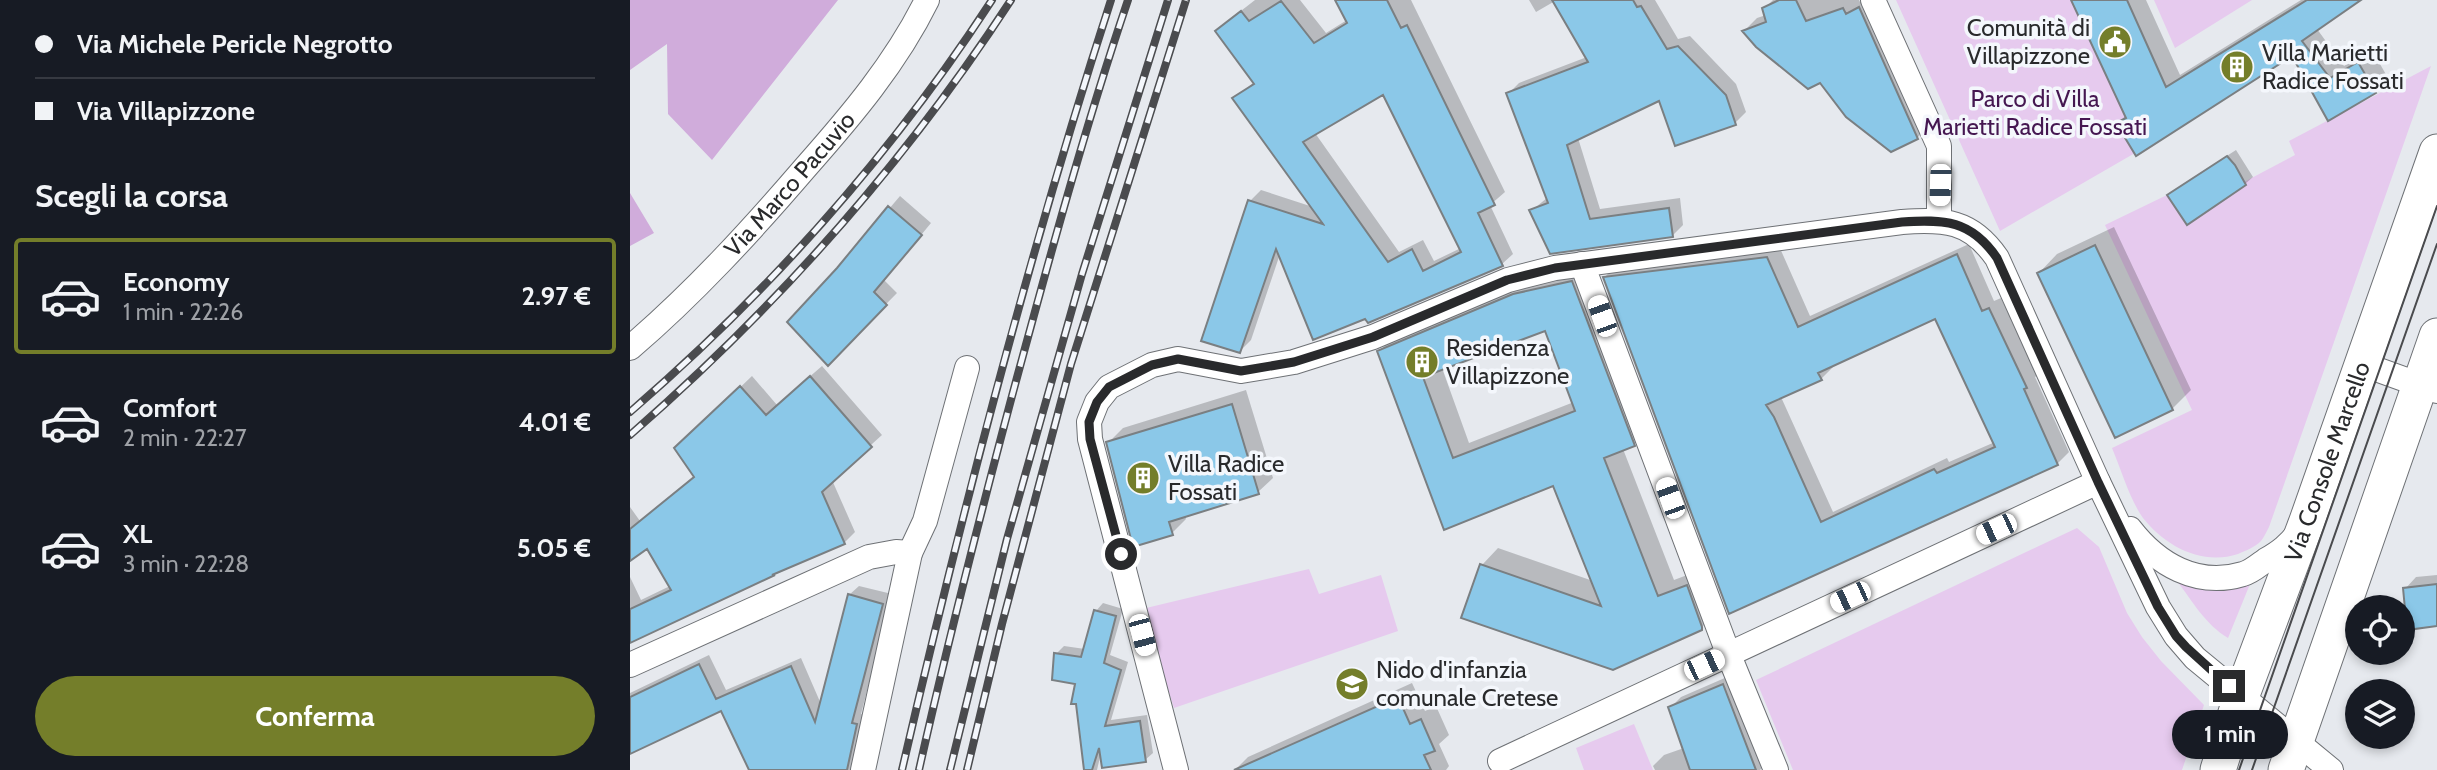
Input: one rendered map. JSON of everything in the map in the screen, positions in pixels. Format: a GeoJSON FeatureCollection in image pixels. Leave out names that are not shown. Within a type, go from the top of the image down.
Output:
{"type":"FeatureCollection","features":[{"type":"Feature","properties":{"kind":"main road","name":"Via Console Marcello"},"geometry":{"type":"LineString","coordinates":[[2218,770],[2241,696],[2307,521],[2437,152]]}},
{"type":"Feature","properties":{"kind":"main road"},"geometry":{"type":"LineString","coordinates":[[2292,756],[2428,388],[2437,335]]}},
{"type":"Feature","properties":{"kind":"street","name":"Via Marco Pacuvio"},"geometry":{"type":"LineString","coordinates":[[630,348],[736,247],[823,148],[894,58],[927,0]]}},
{"type":"Feature","properties":{"kind":"street"},"geometry":{"type":"LineString","coordinates":[[1874,0],[1939,146],[1939,219]]}},
{"type":"Feature","properties":{"kind":"street"},"geometry":{"type":"LineString","coordinates":[[1176,770],[1090,439],[1089,422],[1097,402],[1109,387],[1152,365],[1178,359],[1241,371],[1294,362],[1373,337],[1507,280],[1555,268],[1939,219],[1972,231],[1985,241],[1997,258],[2098,482],[2158,607],[2176,636],[2195,658],[2241,696],[2292,756],[2331,770]]}},
{"type":"Feature","properties":{"kind":"street"},"geometry":{"type":"LineString","coordinates":[[1582,264],[1728,653],[1776,770]]}},
{"type":"Feature","properties":{"kind":"street"},"geometry":{"type":"LineString","coordinates":[[2362,364],[2428,388]]}},
{"type":"Feature","properties":{"kind":"street"},"geometry":{"type":"LineString","coordinates":[[863,770],[910,553],[925,521],[967,368]]}},
{"type":"Feature","properties":{"kind":"street"},"geometry":{"type":"LineString","coordinates":[[2098,482],[2145,548],[2169,566],[2194,576],[2244,574],[2288,547],[2307,521]]}},
{"type":"Feature","properties":{"kind":"street"},"geometry":{"type":"LineString","coordinates":[[1500,761],[2098,482]]}},
{"type":"Feature","properties":{"kind":"street"},"geometry":{"type":"LineString","coordinates":[[630,666],[869,557],[896,552],[910,553]]}},
{"type":"Feature","properties":{"kind":"green space","name":"Parco di Villa Marietti Radice Fossati"},"geometry":{"type":"Polygon","coordinates":[[[1896,0],[2071,0],[2126,118],[2116,124],[2135,153],[2000,231],[1896,0]]]}},
{"type":"Feature","properties":{"kind":"green space"},"geometry":{"type":"Polygon","coordinates":[[[2154,0],[2252,0],[2175,48],[2154,0]]]}},
{"type":"Feature","properties":{"kind":"green space"},"geometry":{"type":"Polygon","coordinates":[[[2431,66],[2269,527],[2261,541],[2253,547],[2224,557],[2198,555],[2173,545],[2152,528],[2138,511],[2112,448],[2192,410],[2105,225],[2167,195],[2187,224],[2246,186],[2244,182],[2295,155],[2289,141],[2431,66]]]}},
{"type":"Feature","properties":{"kind":"green space"},"geometry":{"type":"Polygon","coordinates":[[[2077,528],[2099,547],[2127,613],[2142,637],[2161,661],[2204,705],[2182,770],[1793,770],[1756,680],[2077,528]]]}},
{"type":"Feature","properties":{"kind":"green space"},"geometry":{"type":"Polygon","coordinates":[[[1309,569],[1319,594],[1381,575],[1398,631],[1174,708],[1142,609],[1309,569]]]}},
{"type":"Feature","properties":{"kind":"green space"},"geometry":{"type":"Polygon","coordinates":[[[2177,581],[2250,584],[2228,638],[2206,619],[2177,581]]]}},
{"type":"Feature","properties":{"kind":"green space"},"geometry":{"type":"Polygon","coordinates":[[[1634,724],[1653,770],[1584,770],[1576,748],[1634,724]]]}},
{"type":"Feature","properties":{"kind":"shaded area"},"geometry":{"type":"Polygon","coordinates":[[[630,0],[838,0],[712,160],[668,114],[667,44],[630,70],[630,0]]]}},
{"type":"Feature","properties":{"kind":"shaded area"},"geometry":{"type":"Polygon","coordinates":[[[630,193],[654,233],[630,246],[630,193]]]}},
{"type":"Feature","properties":{"kind":"building"},"geometry":{"type":"Polygon","coordinates":[[[1335,0],[1387,0],[1401,28],[1407,25],[1495,205],[1478,213],[1503,266],[1368,323],[1365,319],[1313,340],[1276,249],[1240,353],[1201,341],[1248,200],[1323,224],[1232,98],[1254,84],[1215,31],[1241,11],[1249,21],[1281,1],[1314,43],[1347,23],[1335,0]],[[1383,95],[1303,142],[1388,262],[1412,249],[1423,271],[1461,252],[1383,95]]]}},
{"type":"Feature","properties":{"kind":"building"},"geometry":{"type":"Polygon","coordinates":[[[1552,0],[1633,0],[1637,7],[1641,6],[1667,49],[1678,46],[1726,95],[1736,125],[1675,146],[1659,101],[1567,145],[1590,219],[1669,208],[1673,237],[1550,254],[1529,210],[1548,203],[1506,93],[1588,62],[1552,0]]]}},
{"type":"Feature","properties":{"kind":"building"},"geometry":{"type":"Polygon","coordinates":[[[1779,0],[1796,0],[1806,21],[1843,8],[1846,14],[1859,7],[1918,139],[1891,152],[1846,117],[1820,83],[1808,89],[1756,47],[1742,31],[1766,22],[1762,8],[1779,0]]]}},
{"type":"Feature","properties":{"kind":"building","name":"Villa Marietti Radice Fossati"},"geometry":{"type":"Polygon","coordinates":[[[2071,0],[2127,0],[2166,87],[2307,0],[2361,0],[2302,41],[2330,78],[2358,62],[2376,93],[2328,121],[2292,56],[2136,156],[2116,123],[2126,118],[2071,0]]]}},
{"type":"Feature","properties":{"kind":"building"},"geometry":{"type":"Polygon","coordinates":[[[2227,156],[2246,185],[2187,225],[2167,195],[2227,156]]]}},
{"type":"Feature","properties":{"kind":"building"},"geometry":{"type":"Polygon","coordinates":[[[888,206],[922,235],[874,292],[887,305],[828,366],[787,322],[837,268],[888,206]]]}},
{"type":"Feature","properties":{"kind":"building"},"geometry":{"type":"Polygon","coordinates":[[[2095,245],[2173,410],[2115,438],[2037,273],[2095,245]]]}},
{"type":"Feature","properties":{"kind":"building"},"geometry":{"type":"Polygon","coordinates":[[[1957,254],[1982,311],[1989,308],[2027,388],[2024,389],[2058,465],[1729,614],[1603,277],[1767,257],[1798,327],[1957,254]],[[1935,319],[1818,373],[1822,380],[1766,405],[1774,417],[1821,522],[1934,469],[1937,473],[1995,447],[1935,319]]]}},
{"type":"Feature","properties":{"kind":"building"},"geometry":{"type":"Polygon","coordinates":[[[1572,281],[1635,446],[1604,458],[1658,596],[1687,585],[1702,627],[1702,630],[1613,670],[1461,618],[1480,564],[1601,606],[1553,486],[1444,530],[1377,351],[1513,294],[1572,281]],[[1545,331],[1423,377],[1453,458],[1575,411],[1545,331]]]}},
{"type":"Feature","properties":{"kind":"building"},"geometry":{"type":"Polygon","coordinates":[[[810,376],[872,447],[822,492],[845,544],[772,575],[775,575],[630,643],[630,609],[671,590],[647,549],[630,561],[630,529],[694,477],[674,448],[740,386],[766,415],[810,376]]]}},
{"type":"Feature","properties":{"kind":"building","name":"Villa Radice Fossati"},"geometry":{"type":"Polygon","coordinates":[[[1232,404],[1259,494],[1169,522],[1173,535],[1133,547],[1106,442],[1232,404]]]}},
{"type":"Feature","properties":{"kind":"building"},"geometry":{"type":"Polygon","coordinates":[[[2437,584],[2437,626],[2415,629],[2415,595],[2404,595],[2403,588],[2437,584]]]}},
{"type":"Feature","properties":{"kind":"building"},"geometry":{"type":"Polygon","coordinates":[[[848,594],[883,604],[852,723],[857,724],[847,770],[749,770],[721,711],[630,754],[630,697],[699,664],[716,699],[791,666],[815,722],[848,594]]]}},
{"type":"Feature","properties":{"kind":"building"},"geometry":{"type":"Polygon","coordinates":[[[1094,610],[1116,616],[1104,663],[1121,670],[1105,726],[1140,721],[1146,762],[1102,768],[1099,748],[1092,770],[1084,770],[1076,704],[1071,704],[1075,684],[1052,680],[1054,653],[1081,657],[1094,610]]]}},
{"type":"Feature","properties":{"kind":"building"},"geometry":{"type":"Polygon","coordinates":[[[1723,684],[1756,770],[1690,770],[1668,707],[1723,684]]]}},
{"type":"Feature","properties":{"kind":"building"},"geometry":{"type":"Polygon","coordinates":[[[1398,697],[1410,724],[1421,719],[1435,751],[1424,755],[1431,770],[1234,770],[1398,697]]]}},
{"type":"Feature","properties":{"kind":"tram line"},"geometry":{"type":"LineString","coordinates":[[2239,770],[2437,206]]}},
{"type":"Feature","properties":{"kind":"tram line"},"geometry":{"type":"LineString","coordinates":[[2252,770],[2437,244]]}},
{"type":"Feature","properties":{"kind":"railway"},"geometry":{"type":"LineString","coordinates":[[630,412],[731,319],[826,219],[913,112],[992,0]]}},
{"type":"Feature","properties":{"kind":"railway"},"geometry":{"type":"LineString","coordinates":[[630,435],[737,336],[836,231],[927,119],[1011,0]]}},
{"type":"Feature","properties":{"kind":"railway"},"geometry":{"type":"LineString","coordinates":[[902,770],[998,383],[1052,191],[1111,0]]}},
{"type":"Feature","properties":{"kind":"railway"},"geometry":{"type":"LineString","coordinates":[[919,770],[964,583],[1026,346],[1081,147],[1128,0]]}},
{"type":"Feature","properties":{"kind":"railway"},"geometry":{"type":"LineString","coordinates":[[950,770],[1007,539],[1082,274],[1168,0]]}},
{"type":"Feature","properties":{"kind":"railway"},"geometry":{"type":"LineString","coordinates":[[967,770],[1002,624],[1071,364],[1186,0]]}},
{"type":"Feature","properties":{"kind":"place","name":"Comunità di Villapizzone"},"geometry":{"type":"Point","coordinates":[2115,42]}},
{"type":"Feature","properties":{"kind":"place","name":"Villa Marietti Radice Fossati"},"geometry":{"type":"Point","coordinates":[2237,67]}},
{"type":"Feature","properties":{"kind":"place","name":"Residenza Villapizzone"},"geometry":{"type":"Point","coordinates":[1422,362]}},
{"type":"Feature","properties":{"kind":"place","name":"Villa Radice Fossati"},"geometry":{"type":"Point","coordinates":[1143,478]}},
{"type":"Feature","properties":{"kind":"place","name":"Nido d'infanzia comunale Cretese"},"geometry":{"type":"Point","coordinates":[1352,684]}},
{"type":"Feature","properties":{"kind":"route"},"geometry":{"type":"LineString","coordinates":[[1121,554],[1090,439],[1089,422],[1097,402],[1109,387],[1152,365],[1178,359],[1241,371],[1264,368],[1294,362],[1373,337],[1507,280],[1555,268],[1939,219],[1972,231],[1985,241],[1997,258],[2098,482],[2158,607],[2176,636],[2195,658],[2229,686]]}}]}
